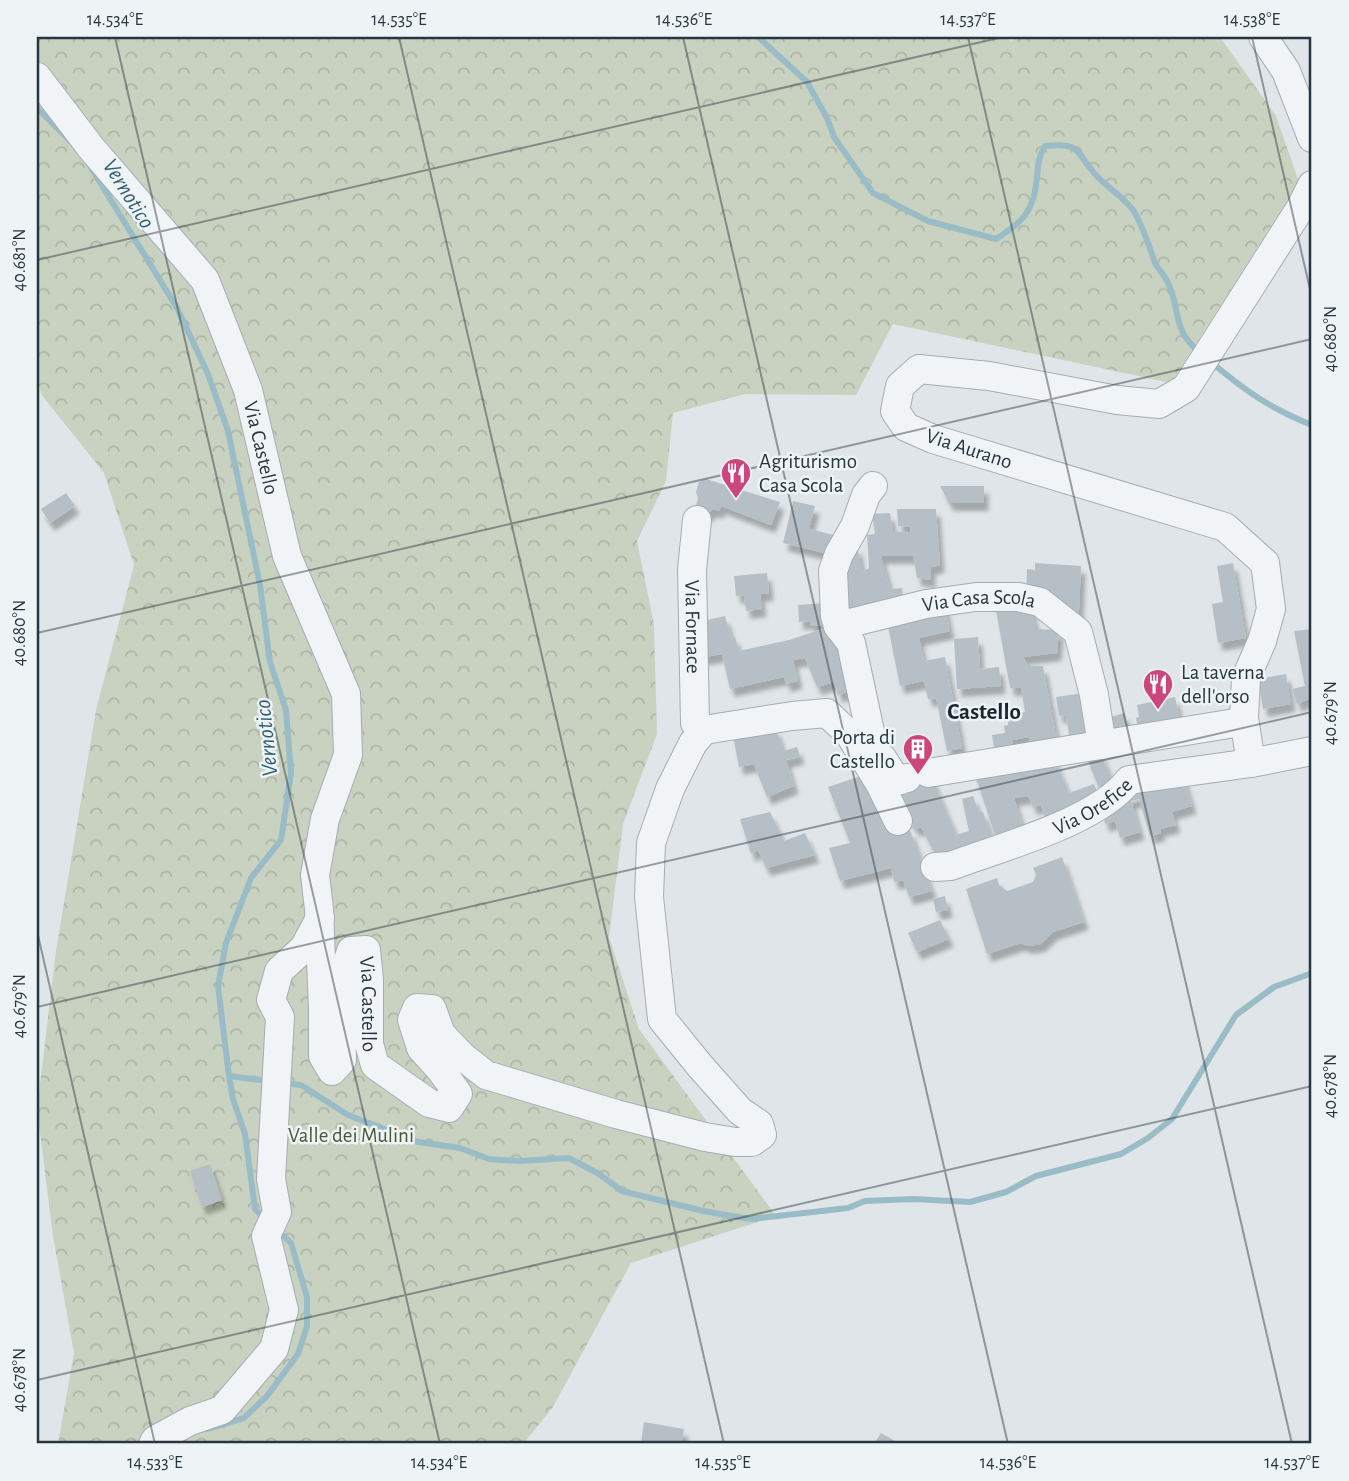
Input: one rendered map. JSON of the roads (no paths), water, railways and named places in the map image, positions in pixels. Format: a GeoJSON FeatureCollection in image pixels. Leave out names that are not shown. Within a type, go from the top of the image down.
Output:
{"type":"FeatureCollection","features":[{"type":"Feature","properties":{"kind":"street"},"geometry":{"type":"LineString","coordinates":[[1263,37],[1286,71],[1312,138]]}},
{"type":"Feature","properties":{"kind":"street","name":"Via Castello"},"geometry":{"type":"LineString","coordinates":[[37,77],[92,149],[205,280],[248,390],[287,556],[346,694],[348,755],[325,819],[315,875],[320,918],[323,1056],[332,1071],[342,1059],[340,1001],[345,967],[351,951],[366,950],[369,1044],[375,1065],[429,1103],[449,1108],[458,1094],[421,1048],[412,1020],[417,1007],[432,1009],[441,1034],[462,1056],[486,1074],[616,1114],[692,1133],[735,1142],[752,1142],[762,1135],[759,1124],[740,1111],[662,1018],[649,897],[651,843],[670,789],[693,743],[704,730]]}},
{"type":"Feature","properties":{"kind":"street","name":"Via Aurano"},"geometry":{"type":"LineString","coordinates":[[1244,719],[1246,678],[1262,641],[1271,609],[1265,563],[1225,527],[933,439],[906,427],[895,411],[900,386],[919,369],[989,376],[1117,400],[1159,404],[1186,388],[1307,196]]}},
{"type":"Feature","properties":{"kind":"street"},"geometry":{"type":"LineString","coordinates":[[873,486],[866,495],[855,526],[832,571],[835,616],[838,626],[851,643],[866,751],[898,821]]}},
{"type":"Feature","properties":{"kind":"street","name":"Via Fornace"},"geometry":{"type":"LineString","coordinates":[[698,520],[692,569],[695,723],[704,730]]}},
{"type":"Feature","properties":{"kind":"street","name":"Via Casa Scola"},"geometry":{"type":"LineString","coordinates":[[838,626],[926,604],[976,597],[1018,597],[1040,602],[1078,632],[1094,695],[1102,745]]}},
{"type":"Feature","properties":{"kind":"street"},"geometry":{"type":"LineString","coordinates":[[704,730],[827,713],[866,751],[882,758],[897,781],[1235,723],[1244,719],[1251,764]]}},
{"type":"Feature","properties":{"kind":"street","name":"Via Orefice"},"geometry":{"type":"LineString","coordinates":[[935,867],[951,866],[1070,821],[1100,805],[1122,789],[1129,780],[1251,764],[1312,751]]}},
{"type":"Feature","properties":{"kind":"street"},"geometry":{"type":"LineString","coordinates":[[153,1444],[155,1440],[190,1421],[222,1410],[274,1349],[284,1310],[272,1224],[271,1179],[279,1017],[271,1000],[279,971],[304,948],[320,918]]}},
{"type":"Feature","properties":{"kind":"waterway"},"geometry":{"type":"LineString","coordinates":[[758,37],[807,82],[834,137],[873,193],[928,221],[996,239],[1020,221],[1030,207],[1038,165],[1045,146],[1066,146],[1077,150],[1096,175],[1135,213],[1155,263],[1166,278],[1180,327],[1200,353]]}},
{"type":"Feature","properties":{"kind":"waterway","name":"Vernotico"},"geometry":{"type":"LineString","coordinates":[[37,108],[70,141]]}},
{"type":"Feature","properties":{"kind":"waterway","name":"Vernotico"},"geometry":{"type":"LineString","coordinates":[[90,166],[177,308],[208,374],[228,431],[260,585],[270,662],[286,710],[291,773],[281,840],[251,878],[226,943],[218,986],[229,1076],[233,1099],[245,1134],[255,1209],[265,1219]]}},
{"type":"Feature","properties":{"kind":"waterway"},"geometry":{"type":"LineString","coordinates":[[1211,362],[1258,398],[1312,425]]}},
{"type":"Feature","properties":{"kind":"waterway"},"geometry":{"type":"LineString","coordinates":[[283,1083],[301,1085],[348,1115],[418,1142],[460,1148],[489,1159],[519,1161],[569,1158],[599,1174],[622,1191],[703,1211],[750,1219],[848,1208],[865,1201],[913,1199],[970,1202],[1006,1192],[1036,1176],[1121,1154],[1148,1138],[1172,1119],[1236,1015],[1274,987],[1312,973]]}},
{"type":"Feature","properties":{"kind":"waterway"},"geometry":{"type":"LineString","coordinates":[[229,1076],[269,1081]]}},
{"type":"Feature","properties":{"kind":"waterway","name":"Vernotico"},"geometry":{"type":"LineString","coordinates":[[207,1429],[244,1418],[267,1396],[298,1354],[307,1326],[307,1297],[291,1243],[278,1231]]}},
{"type":"Feature","properties":{"kind":"place","name":"Agriturismo Casa Scola"},"geometry":{"type":"Point","coordinates":[736,500]}},
{"type":"Feature","properties":{"kind":"place","name":"La taverna dell'orso"},"geometry":{"type":"Point","coordinates":[1158,711]}},
{"type":"Feature","properties":{"kind":"place","name":"Porta di Castello"},"geometry":{"type":"Point","coordinates":[918,776]}},
{"type":"Feature","properties":{"kind":"district","name":"Castello"},"geometry":{"type":"Point","coordinates":[984,712]}},
{"type":"Feature","properties":{"kind":"park label","name":"Valle dei Mulini"},"geometry":{"type":"Point","coordinates":[351,1135]}}]}
